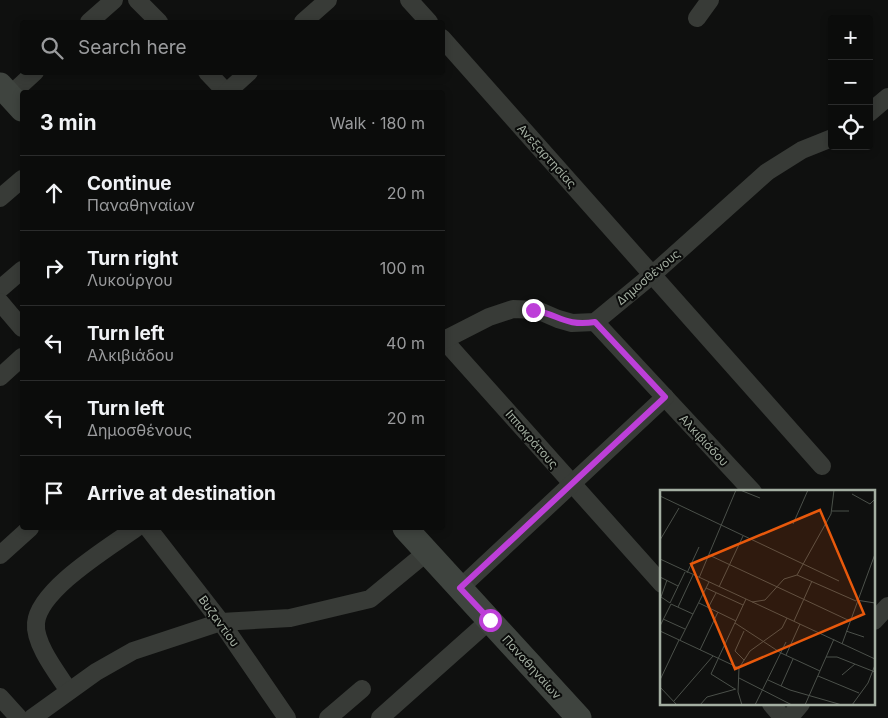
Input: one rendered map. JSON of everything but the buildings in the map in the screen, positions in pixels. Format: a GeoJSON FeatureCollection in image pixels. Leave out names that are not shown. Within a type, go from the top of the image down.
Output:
{"type":"FeatureCollection","features":[{"type":"Feature","properties":{"kind":"street"},"geometry":{"type":"LineString","coordinates":[[91,20],[114,0]]}},
{"type":"Feature","properties":{"kind":"street"},"geometry":{"type":"LineString","coordinates":[[138,0],[157,20]]}},
{"type":"Feature","properties":{"kind":"street"},"geometry":{"type":"LineString","coordinates":[[306,20],[328,0]]}},
{"type":"Feature","properties":{"kind":"street"},"geometry":{"type":"LineString","coordinates":[[409,0],[427,20]]}},
{"type":"Feature","properties":{"kind":"street"},"geometry":{"type":"LineString","coordinates":[[697,18],[710,0]]}},
{"type":"Feature","properties":{"kind":"street","name":"Ανεξαρτησίας"},"geometry":{"type":"LineString","coordinates":[[445,41],[822,466]]}},
{"type":"Feature","properties":{"kind":"street"},"geometry":{"type":"LineString","coordinates":[[11,96],[32,75]]}},
{"type":"Feature","properties":{"kind":"street"},"geometry":{"type":"LineString","coordinates":[[210,75],[224,90]]}},
{"type":"Feature","properties":{"kind":"street"},"geometry":{"type":"LineString","coordinates":[[228,90],[246,75]]}},
{"type":"Feature","properties":{"kind":"street"},"geometry":{"type":"LineString","coordinates":[[873,110],[888,97]]}},
{"type":"Feature","properties":{"kind":"street","name":"Δημοσθένους"},"geometry":{"type":"LineString","coordinates":[[595,322],[652,275],[767,172],[802,150],[828,140]]}},
{"type":"Feature","properties":{"kind":"street"},"geometry":{"type":"LineString","coordinates":[[0,198],[20,181]]}},
{"type":"Feature","properties":{"kind":"street"},"geometry":{"type":"LineString","coordinates":[[0,289],[20,272]]}},
{"type":"Feature","properties":{"kind":"street"},"geometry":{"type":"LineString","coordinates":[[0,302],[20,326]]}},
{"type":"Feature","properties":{"kind":"street"},"geometry":{"type":"LineString","coordinates":[[445,339],[489,317],[513,309],[537,310],[570,322],[595,322]]}},
{"type":"Feature","properties":{"kind":"street","name":"Αλκιβιάδου"},"geometry":{"type":"LineString","coordinates":[[595,322],[751,490]]}},
{"type":"Feature","properties":{"kind":"street","name":"Ιπποκράτους"},"geometry":{"type":"LineString","coordinates":[[445,342],[660,582]]}},
{"type":"Feature","properties":{"kind":"street"},"geometry":{"type":"LineString","coordinates":[[0,377],[20,359]]}},
{"type":"Feature","properties":{"kind":"street"},"geometry":{"type":"LineString","coordinates":[[460,588],[665,397]]}},
{"type":"Feature","properties":{"kind":"street"},"geometry":{"type":"LineString","coordinates":[[0,554],[28,530]]}},
{"type":"Feature","properties":{"kind":"street"},"geometry":{"type":"LineString","coordinates":[[69,691],[47,658],[38,638],[36,624],[39,612],[47,598],[58,587],[133,530]]}},
{"type":"Feature","properties":{"kind":"street","name":"Βυζαντίου"},"geometry":{"type":"LineString","coordinates":[[150,530],[221,622],[287,718]]}},
{"type":"Feature","properties":{"kind":"street","name":"Παναθηναίων"},"geometry":{"type":"LineString","coordinates":[[407,530],[579,718]]}},
{"type":"Feature","properties":{"kind":"street"},"geometry":{"type":"LineString","coordinates":[[32,718],[69,691],[132,650],[221,622],[290,618],[370,599],[427,552]]}},
{"type":"Feature","properties":{"kind":"street"},"geometry":{"type":"LineString","coordinates":[[380,718],[490,620]]}},
{"type":"Feature","properties":{"kind":"street"},"geometry":{"type":"LineString","coordinates":[[328,718],[362,689]]}},
{"type":"Feature","properties":{"kind":"street"},"geometry":{"type":"LineString","coordinates":[[0,697],[19,718]]}},
{"type":"Feature","properties":{"kind":"street"},"geometry":{"type":"LineString","coordinates":[[773,706],[783,718]]}},
{"type":"Feature","properties":{"kind":"street"},"geometry":{"type":"LineString","coordinates":[[789,718],[799,706]]}},
{"type":"Feature","properties":{"kind":"route"},"geometry":{"type":"LineString","coordinates":[[490,620],[460,588],[665,397],[595,322],[570,322],[533,310]]}}]}
